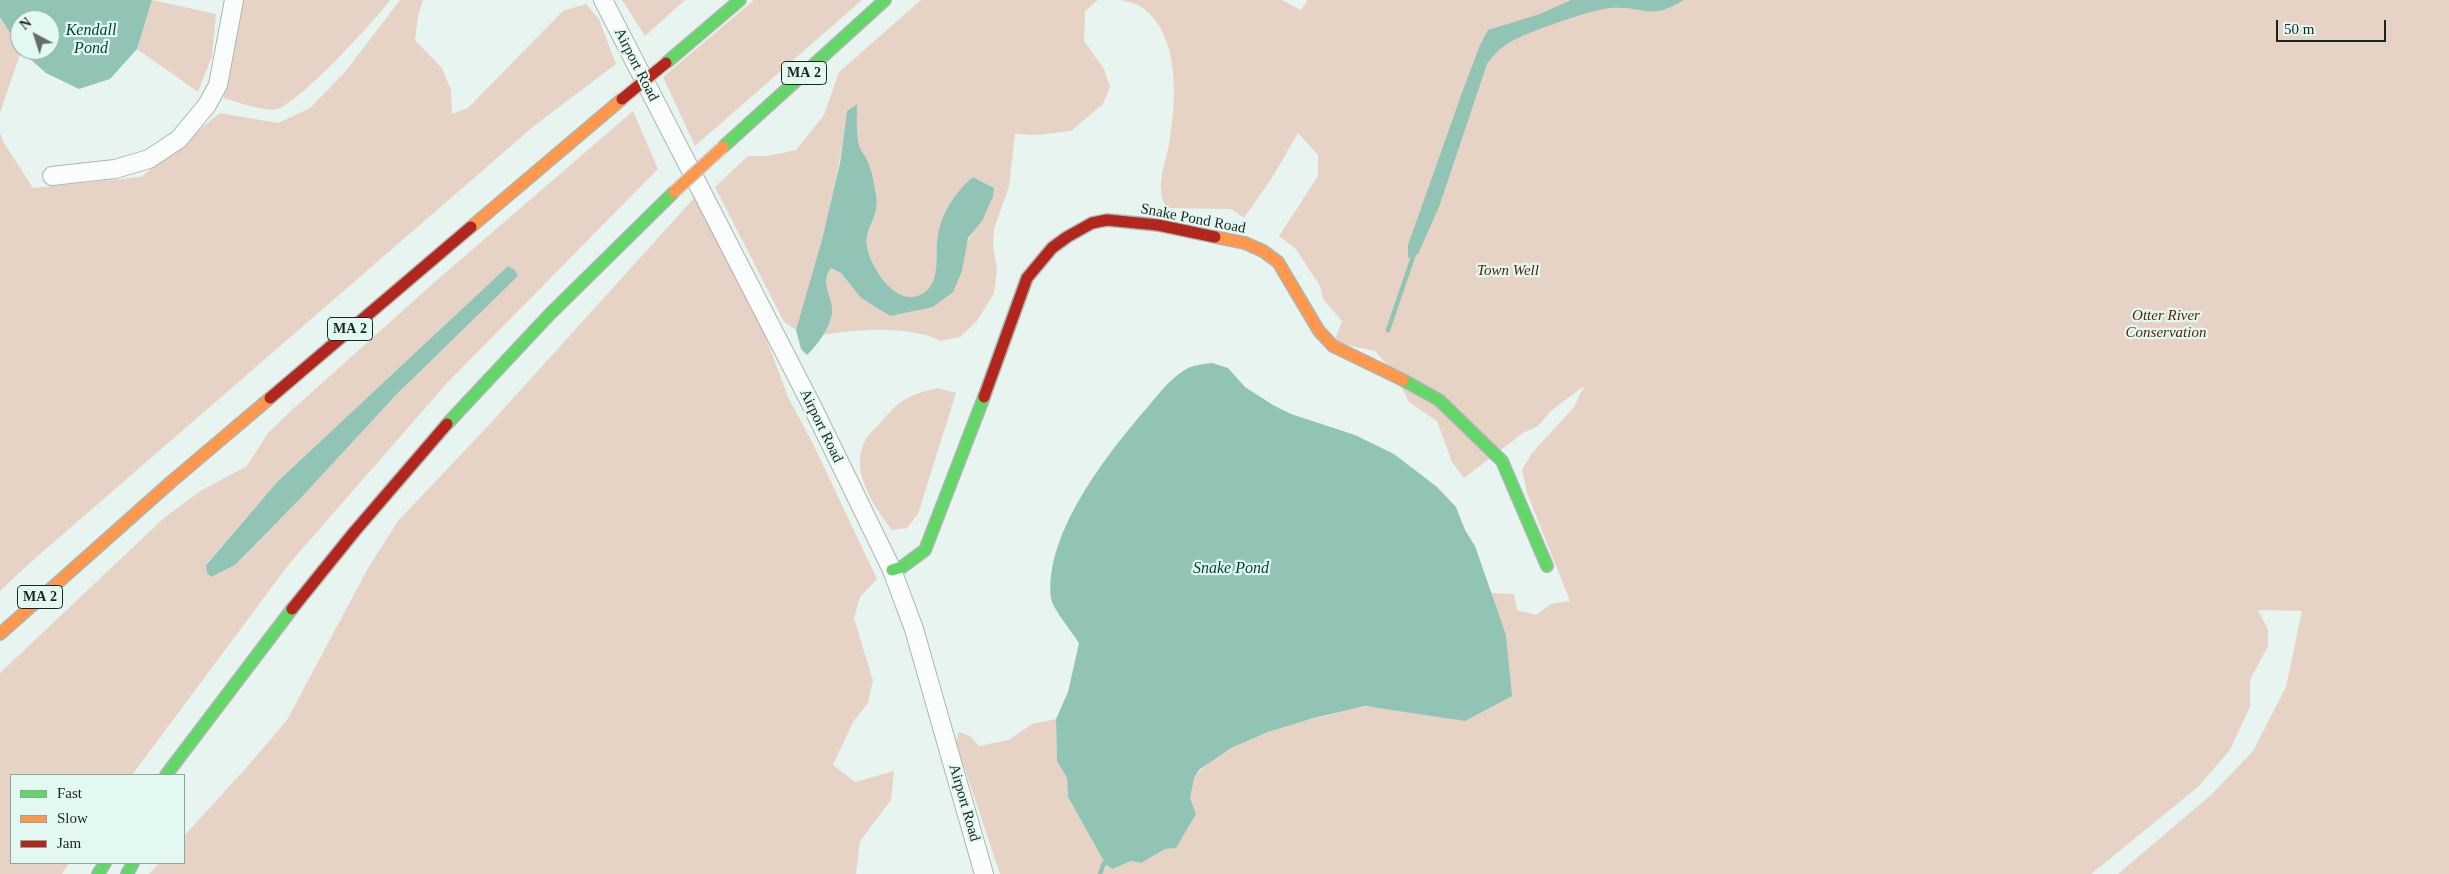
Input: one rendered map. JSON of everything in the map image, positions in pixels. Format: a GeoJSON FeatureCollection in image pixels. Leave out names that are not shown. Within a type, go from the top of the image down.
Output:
{"type":"FeatureCollection","features":[{"type":"Feature","properties":{"kind":"main road","name":"MA 2"},"geometry":{"type":"LineString","coordinates":[[0,634],[171,482],[740,0]]}},
{"type":"Feature","properties":{"kind":"main road","name":"MA 2"},"geometry":{"type":"LineString","coordinates":[[167,774],[254,657],[372,512],[477,390],[543,321],[674,192],[885,0]]}},
{"type":"Feature","properties":{"kind":"main road","name":"Snake Pond Road"},"geometry":{"type":"LineString","coordinates":[[892,570],[902,567],[925,550],[962,458],[1027,278],[1052,248],[1067,237],[1092,223],[1107,220],[1158,225],[1244,243],[1263,251],[1278,262],[1320,331],[1333,346],[1416,386],[1439,400],[1502,461],[1547,566]]}},
{"type":"Feature","properties":{"kind":"main road"},"geometry":{"type":"LineString","coordinates":[[197,754],[254,657]]}},
{"type":"Feature","properties":{"kind":"street"},"geometry":{"type":"LineString","coordinates":[[52,176],[115,169],[149,159],[179,139],[207,105],[218,85],[234,0]]}},
{"type":"Feature","properties":{"kind":"street","name":"Airport Road"},"geometry":{"type":"LineString","coordinates":[[603,0],[812,406],[892,570],[914,629],[984,874]]}},
{"type":"Feature","properties":{"kind":"green space"},"geometry":{"type":"Polygon","coordinates":[[[152,0],[216,14],[212,56],[198,92],[137,49],[152,0]]]}},
{"type":"Feature","properties":{"kind":"green space"},"geometry":{"type":"Polygon","coordinates":[[[239,0],[390,0],[353,42],[302,92],[288,103],[272,110],[224,98],[239,0]]]}},
{"type":"Feature","properties":{"kind":"green space"},"geometry":{"type":"Polygon","coordinates":[[[400,0],[423,0],[418,16],[415,40],[442,68],[451,90],[452,114],[468,108],[563,11],[586,4],[599,19],[616,64],[534,126],[32,561],[0,591],[0,133],[4,143],[33,188],[141,177],[220,113],[278,123],[310,108],[345,72],[400,0]]]}},
{"type":"Feature","properties":{"kind":"green space"},"geometry":{"type":"Polygon","coordinates":[[[622,0],[685,0],[645,36],[622,0]]]}},
{"type":"Feature","properties":{"kind":"green space"},"geometry":{"type":"Polygon","coordinates":[[[754,0],[862,0],[695,146],[663,77],[754,0]]]}},
{"type":"Feature","properties":{"kind":"green space"},"geometry":{"type":"Polygon","coordinates":[[[921,0],[1098,0],[1085,11],[1084,41],[1104,69],[1110,87],[1103,104],[1071,131],[1037,135],[1015,134],[1009,186],[994,229],[993,245],[997,270],[994,293],[977,321],[960,337],[940,341],[915,333],[883,330],[850,331],[823,335],[831,316],[831,304],[826,280],[828,274],[831,268],[841,273],[861,298],[890,316],[909,311],[962,271],[966,245],[991,202],[994,188],[973,177],[961,189],[946,210],[940,226],[937,241],[936,272],[931,286],[926,292],[916,297],[906,297],[896,292],[880,276],[869,255],[867,240],[876,210],[876,195],[870,168],[859,146],[857,104],[847,111],[827,222],[796,330],[784,322],[715,187],[748,156],[767,156],[796,150],[824,115],[839,72],[921,0]]]}},
{"type":"Feature","properties":{"kind":"green space"},"geometry":{"type":"Polygon","coordinates":[[[1121,0],[1282,0],[1301,10],[1308,0],[2449,0],[2449,874],[2118,874],[2211,795],[2253,751],[2286,687],[2302,611],[2258,610],[2268,630],[2268,646],[2250,680],[2250,707],[2230,750],[2198,787],[2091,874],[1000,874],[956,742],[959,732],[970,736],[979,746],[1009,740],[1032,724],[1056,719],[1057,761],[1067,778],[1068,797],[1106,865],[1114,869],[1131,861],[1141,863],[1165,849],[1176,847],[1194,778],[1206,765],[1222,754],[1260,735],[1300,722],[1364,707],[1392,709],[1465,720],[1506,635],[1491,593],[1514,594],[1517,610],[1536,615],[1551,604],[1570,601],[1527,493],[1522,470],[1532,453],[1574,407],[1584,386],[1551,411],[1538,426],[1523,433],[1464,478],[1452,462],[1437,421],[1409,402],[1395,374],[1375,351],[1334,342],[1342,321],[1323,299],[1320,286],[1296,249],[1279,236],[1318,176],[1318,155],[1298,133],[1272,178],[1244,218],[1231,209],[1167,208],[1163,201],[1161,185],[1169,145],[1173,110],[1173,71],[1170,53],[1164,36],[1155,20],[1143,8],[1121,0]]]}},
{"type":"Feature","properties":{"kind":"green space"},"geometry":{"type":"Polygon","coordinates":[[[0,17],[10,33],[10,60],[18,60],[0,113],[0,17]]]}},
{"type":"Feature","properties":{"kind":"green space"},"geometry":{"type":"Polygon","coordinates":[[[633,111],[658,169],[447,383],[289,564],[133,774],[10,774],[10,864],[68,864],[62,874],[0,874],[0,673],[165,517],[202,490],[247,466],[268,433],[437,280],[633,111]],[[507,267],[278,481],[206,564],[207,573],[211,577],[235,565],[299,500],[397,394],[518,276],[515,270],[507,267]]]}},
{"type":"Feature","properties":{"kind":"green space"},"geometry":{"type":"Polygon","coordinates":[[[695,197],[765,335],[788,397],[813,444],[877,579],[860,597],[854,618],[873,681],[868,703],[853,722],[833,765],[855,782],[894,771],[891,800],[860,841],[856,874],[149,874],[158,864],[185,864],[185,835],[287,720],[368,568],[398,521],[488,426],[695,197]]]}},
{"type":"Feature","properties":{"kind":"green space"},"geometry":{"type":"Polygon","coordinates":[[[938,388],[956,393],[918,514],[907,528],[892,530],[878,511],[866,489],[860,466],[860,454],[867,437],[900,403],[919,393],[938,388]]]}},
{"type":"Feature","properties":{"kind":"water","name":"Kendall Pond"},"geometry":{"type":"Polygon","coordinates":[[[0,0],[152,0],[137,49],[110,79],[79,89],[46,73],[31,60],[60,60],[60,10],[10,10],[10,33],[0,17],[0,0]]]}},
{"type":"Feature","properties":{"kind":"water"},"geometry":{"type":"Polygon","coordinates":[[[1571,0],[1684,0],[1662,10],[1647,11],[1610,8],[1590,12],[1520,37],[1498,51],[1487,64],[1439,207],[1418,254],[1408,258],[1408,245],[1463,90],[1480,45],[1488,30],[1540,14],[1571,0]]]}},
{"type":"Feature","properties":{"kind":"water"},"geometry":{"type":"Polygon","coordinates":[[[857,104],[859,145],[871,171],[877,203],[868,234],[867,246],[869,255],[880,275],[887,285],[896,292],[905,296],[915,297],[930,287],[936,273],[937,241],[946,210],[956,195],[973,177],[994,188],[993,197],[982,221],[968,238],[962,271],[953,292],[933,307],[890,316],[861,298],[841,273],[831,268],[826,280],[832,308],[831,320],[822,336],[807,355],[801,349],[796,330],[822,240],[840,163],[847,111],[857,104]]]}},
{"type":"Feature","properties":{"kind":"water"},"geometry":{"type":"Polygon","coordinates":[[[508,266],[515,270],[518,276],[397,394],[299,500],[235,565],[211,577],[207,573],[206,565],[278,481],[508,266]]]}},
{"type":"Feature","properties":{"kind":"water","name":"Snake Pond"},"geometry":{"type":"Polygon","coordinates":[[[1212,363],[1228,368],[1245,387],[1291,414],[1355,435],[1394,454],[1437,487],[1456,507],[1465,530],[1475,546],[1506,635],[1512,696],[1465,721],[1365,706],[1314,718],[1268,732],[1231,748],[1199,770],[1194,778],[1190,798],[1196,814],[1176,848],[1165,849],[1141,863],[1131,861],[1113,869],[1106,865],[1068,797],[1067,778],[1057,761],[1056,719],[1068,692],[1079,643],[1052,602],[1051,573],[1057,548],[1081,496],[1130,427],[1173,379],[1183,371],[1190,367],[1212,363]]]}},
{"type":"Feature","properties":{"kind":"waterway"},"geometry":{"type":"LineString","coordinates":[[1388,330],[1415,251]]}},
{"type":"Feature","properties":{"kind":"waterway"},"geometry":{"type":"LineString","coordinates":[[1100,874],[1104,863]]}},
{"type":"Feature","properties":{"kind":"traffic: fast"},"geometry":{"type":"LineString","coordinates":[[666,63],[740,0]]}},
{"type":"Feature","properties":{"kind":"traffic: fast"},"geometry":{"type":"LineString","coordinates":[[723,147],[885,0]]}},
{"type":"Feature","properties":{"kind":"traffic: fast"},"geometry":{"type":"LineString","coordinates":[[447,424],[549,315],[674,192]]}},
{"type":"Feature","properties":{"kind":"traffic: fast"},"geometry":{"type":"LineString","coordinates":[[1403,380],[1439,400],[1502,461],[1547,566]]}},
{"type":"Feature","properties":{"kind":"traffic: fast"},"geometry":{"type":"LineString","coordinates":[[892,570],[902,567],[925,550],[984,397]]}},
{"type":"Feature","properties":{"kind":"traffic: fast"},"geometry":{"type":"LineString","coordinates":[[167,774],[292,609]]}},
{"type":"Feature","properties":{"kind":"traffic: fast"},"geometry":{"type":"LineString","coordinates":[[98,874],[104,864]]}},
{"type":"Feature","properties":{"kind":"traffic: fast"},"geometry":{"type":"LineString","coordinates":[[127,874],[132,864]]}},
{"type":"Feature","properties":{"kind":"traffic: slow"},"geometry":{"type":"LineString","coordinates":[[471,227],[622,99]]}},
{"type":"Feature","properties":{"kind":"traffic: slow"},"geometry":{"type":"LineString","coordinates":[[674,192],[723,147]]}},
{"type":"Feature","properties":{"kind":"traffic: slow"},"geometry":{"type":"LineString","coordinates":[[1215,237],[1245,243],[1263,251],[1278,262],[1319,331],[1333,346],[1403,380]]}},
{"type":"Feature","properties":{"kind":"traffic: slow"},"geometry":{"type":"LineString","coordinates":[[0,634],[171,482],[270,398]]}},
{"type":"Feature","properties":{"kind":"traffic: jam"},"geometry":{"type":"LineString","coordinates":[[622,99],[666,63]]}},
{"type":"Feature","properties":{"kind":"traffic: jam"},"geometry":{"type":"LineString","coordinates":[[984,397],[1027,278],[1052,248],[1067,237],[1092,223],[1107,220],[1158,225],[1215,237]]}},
{"type":"Feature","properties":{"kind":"traffic: jam"},"geometry":{"type":"LineString","coordinates":[[270,398],[471,227]]}},
{"type":"Feature","properties":{"kind":"traffic: jam"},"geometry":{"type":"LineString","coordinates":[[292,609],[355,531],[447,424]]}},
{"type":"Feature","properties":{"kind":"park label","name":"Town Well"},"geometry":{"type":"Point","coordinates":[1508,271]}},
{"type":"Feature","properties":{"kind":"park label","name":"Otter River Conservation"},"geometry":{"type":"Point","coordinates":[2166,324]}}]}
